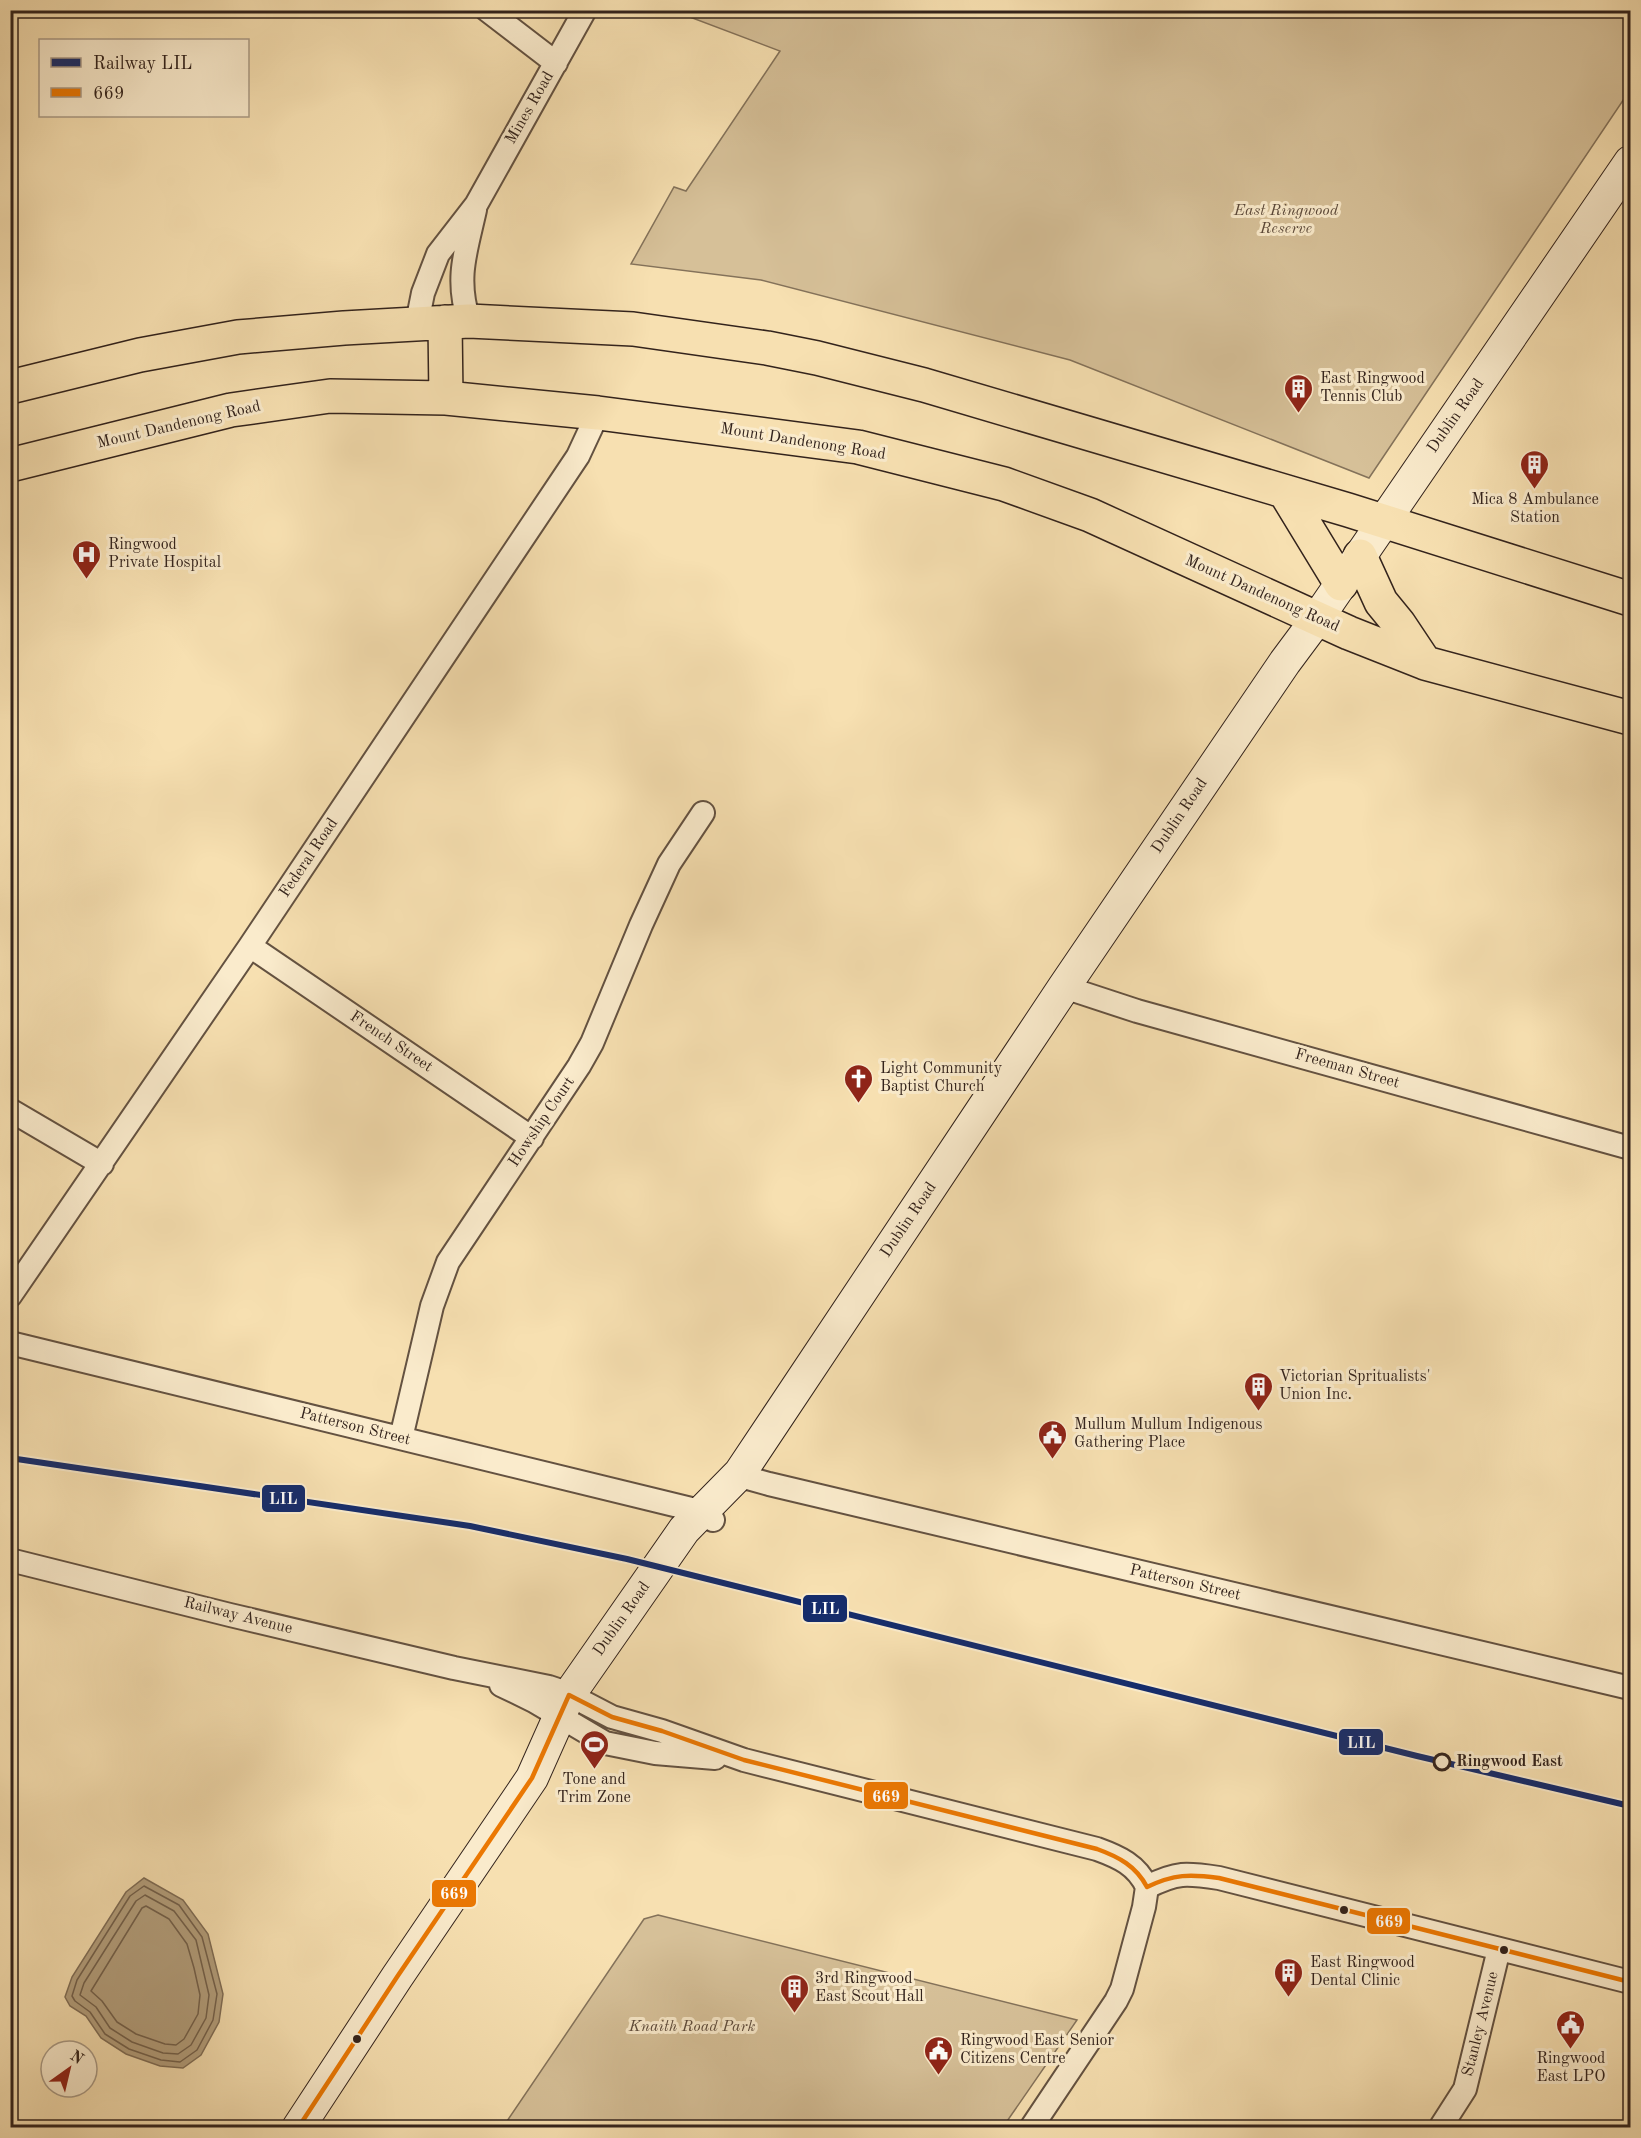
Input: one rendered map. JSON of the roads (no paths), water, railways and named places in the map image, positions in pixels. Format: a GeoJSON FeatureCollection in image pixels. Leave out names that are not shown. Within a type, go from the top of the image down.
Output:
{"type":"FeatureCollection","features":[{"type":"Feature","properties":{"kind":"main road","name":"Dublin Road"},"geometry":{"type":"LineString","coordinates":[[298,2127],[532,1778],[558,1753],[573,1712],[621,1650],[662,1577],[739,1474],[1064,987],[1630,162]]}},
{"type":"Feature","properties":{"kind":"main road"},"geometry":{"type":"LineString","coordinates":[[10,387],[140,355],[238,337],[444,322],[633,329],[767,348],[924,385],[1384,522],[1630,599]]}},
{"type":"Feature","properties":{"kind":"main road"},"geometry":{"type":"LineString","coordinates":[[444,322],[446,398]]}},
{"type":"Feature","properties":{"kind":"main road","name":"Mount Dandenong Road"},"geometry":{"type":"LineString","coordinates":[[10,465],[231,410],[330,396],[446,398],[598,413],[858,447],[1004,484],[1089,515],[1317,619],[1425,663],[1630,718]]}},
{"type":"Feature","properties":{"kind":"main road"},"geometry":{"type":"LineString","coordinates":[[1285,492],[1341,584]]}},
{"type":"Feature","properties":{"kind":"main road"},"geometry":{"type":"LineString","coordinates":[[1360,556],[1381,602],[1425,663]]}},
{"type":"Feature","properties":{"kind":"street"},"geometry":{"type":"LineString","coordinates":[[487,10],[556,63]]}},
{"type":"Feature","properties":{"kind":"street","name":"Mines Road"},"geometry":{"type":"LineString","coordinates":[[476,205],[461,283],[464,304],[444,322],[423,292],[438,254],[476,205],[585,10]]}},
{"type":"Feature","properties":{"kind":"street","name":"Federal Road"},"geometry":{"type":"LineString","coordinates":[[10,1296],[250,946],[578,456],[598,413]]}},
{"type":"Feature","properties":{"kind":"street","name":"Howship Court"},"geometry":{"type":"LineString","coordinates":[[402,1438],[432,1306],[448,1262],[579,1066],[592,1043],[669,864],[703,813]]}},
{"type":"Feature","properties":{"kind":"street","name":"French Street"},"geometry":{"type":"LineString","coordinates":[[250,946],[532,1138]]}},
{"type":"Feature","properties":{"kind":"street","name":"Freeman Street"},"geometry":{"type":"LineString","coordinates":[[1064,987],[1144,1013],[1630,1148]]}},
{"type":"Feature","properties":{"kind":"street"},"geometry":{"type":"LineString","coordinates":[[10,1110],[102,1164]]}},
{"type":"Feature","properties":{"kind":"street","name":"Patterson Street"},"geometry":{"type":"LineString","coordinates":[[10,1343],[402,1438],[707,1516]]}},
{"type":"Feature","properties":{"kind":"street","name":"Patterson Street"},"geometry":{"type":"LineString","coordinates":[[739,1474],[780,1487],[1630,1688]]}},
{"type":"Feature","properties":{"kind":"street","name":"Railway Avenue"},"geometry":{"type":"LineString","coordinates":[[10,1560],[466,1670],[524,1696],[573,1712],[605,1743],[668,1754],[744,1760],[1097,1849],[1131,1865],[1141,1875],[1147,1887]]}},
{"type":"Feature","properties":{"kind":"street"},"geometry":{"type":"LineString","coordinates":[[1031,2127],[1122,1989],[1147,1887],[1163,1879],[1182,1874],[1219,1878],[1630,1982]]}},
{"type":"Feature","properties":{"kind":"street","name":"Stanley Avenue"},"geometry":{"type":"LineString","coordinates":[[1440,2127],[1465,2089],[1500,1949]]}},
{"type":"Feature","properties":{"kind":"water"},"geometry":{"type":"Polygon","coordinates":[[[144,1878],[183,1900],[208,1934],[223,1994],[219,2022],[201,2055],[183,2068],[160,2066],[126,2054],[101,2038],[86,2016],[70,2006],[65,1997],[72,1977],[126,1892],[144,1878]]]}},
{"type":"Feature","properties":{"kind":"rail line","name":"LIL"},"geometry":{"type":"LineString","coordinates":[[10,1458],[470,1526],[627,1559],[1417,1756],[1630,1806]]}},
{"type":"Feature","properties":{"kind":"place","name":"East Ringwood Tennis Club"},"geometry":{"type":"Point","coordinates":[1299,414]}},
{"type":"Feature","properties":{"kind":"place","name":"Mica 8 Ambulance Station"},"geometry":{"type":"Point","coordinates":[1535,490]}},
{"type":"Feature","properties":{"kind":"place","name":"Ringwood Private Hospital"},"geometry":{"type":"Point","coordinates":[87,580]}},
{"type":"Feature","properties":{"kind":"place","name":"Light Community Baptist Church"},"geometry":{"type":"Point","coordinates":[859,1104]}},
{"type":"Feature","properties":{"kind":"place","name":"Victorian Spritualists' Union Inc."},"geometry":{"type":"Point","coordinates":[1258,1412]}},
{"type":"Feature","properties":{"kind":"place","name":"Mullum Mullum Indigenous Gathering Place"},"geometry":{"type":"Point","coordinates":[1053,1460]}},
{"type":"Feature","properties":{"kind":"place","name":"Ringwood East"},"geometry":{"type":"Point","coordinates":[1442,1762]}},
{"type":"Feature","properties":{"kind":"place","name":"Tone and Trim Zone"},"geometry":{"type":"Point","coordinates":[594,1770]}},
{"type":"Feature","properties":{"kind":"place","name":"East Ringwood Dental Clinic"},"geometry":{"type":"Point","coordinates":[1289,1998]}},
{"type":"Feature","properties":{"kind":"place","name":"3rd Ringwood East Scout Hall"},"geometry":{"type":"Point","coordinates":[794,2014]}},
{"type":"Feature","properties":{"kind":"place","name":"Ringwood East LPO"},"geometry":{"type":"Point","coordinates":[1571,2050]}},
{"type":"Feature","properties":{"kind":"place","name":"Ringwood East Senior Citizens Centre"},"geometry":{"type":"Point","coordinates":[939,2076]}},
{"type":"Feature","properties":{"kind":"park label","name":"East Ringwood Reserve"},"geometry":{"type":"Point","coordinates":[1286,220]}},
{"type":"Feature","properties":{"kind":"park label","name":"Knaith Road Park"},"geometry":{"type":"Point","coordinates":[692,2027]}}]}
